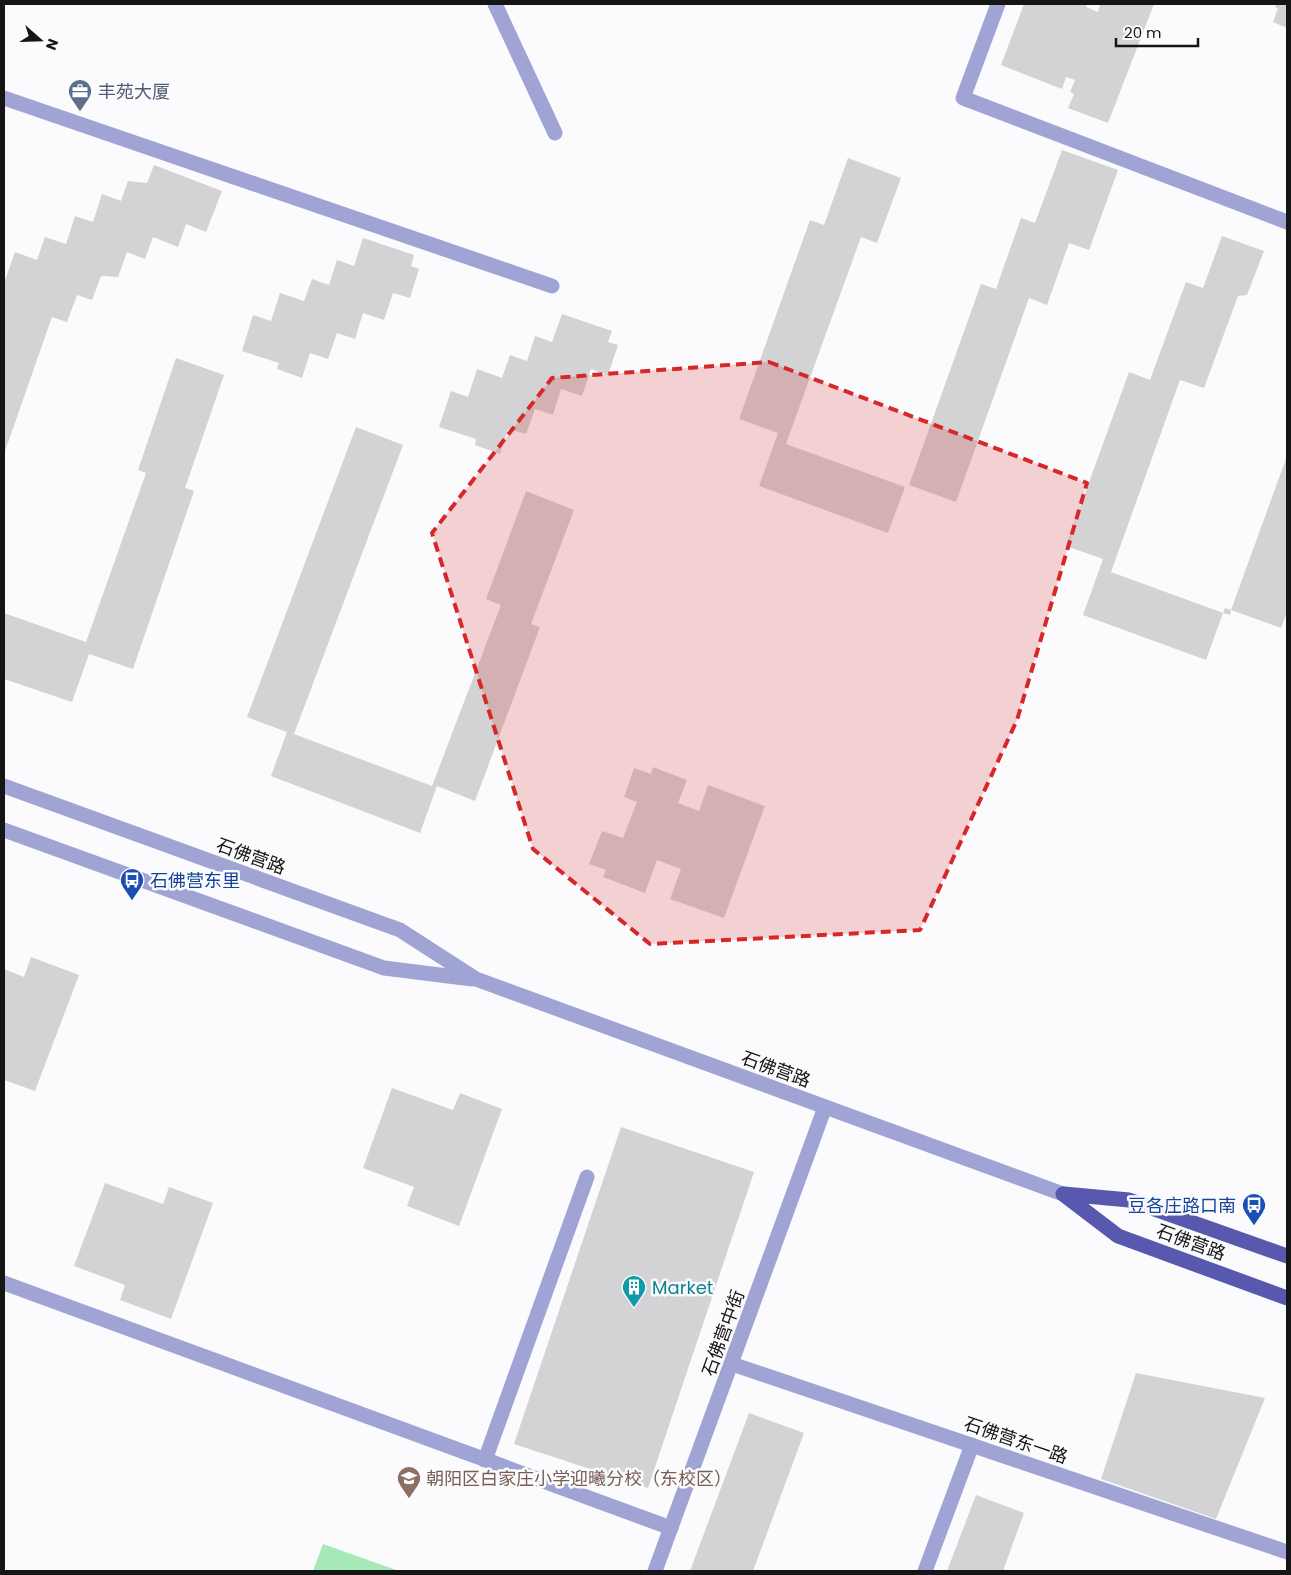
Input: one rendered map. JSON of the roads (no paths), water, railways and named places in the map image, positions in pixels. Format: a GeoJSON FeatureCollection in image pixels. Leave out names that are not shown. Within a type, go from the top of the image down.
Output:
{"type":"FeatureCollection","features":[{"type":"Feature","properties":{"kind":"main road","name":"石佛营路"},"geometry":{"type":"LineString","coordinates":[[1063,1194],[1129,1200],[1287,1256]]}},
{"type":"Feature","properties":{"kind":"main road","name":"石佛营路"},"geometry":{"type":"LineString","coordinates":[[1063,1194],[1118,1236],[1287,1298]]}},
{"type":"Feature","properties":{"kind":"street"},"geometry":{"type":"LineString","coordinates":[[494,4],[555,133]]}},
{"type":"Feature","properties":{"kind":"street"},"geometry":{"type":"LineString","coordinates":[[995,6],[963,98],[1287,222]]}},
{"type":"Feature","properties":{"kind":"street"},"geometry":{"type":"LineString","coordinates":[[4,98],[552,286]]}},
{"type":"Feature","properties":{"kind":"street","name":"石佛营路"},"geometry":{"type":"LineString","coordinates":[[4,786],[400,930],[476,979],[1063,1194]]}},
{"type":"Feature","properties":{"kind":"street","name":"石佛营路"},"geometry":{"type":"LineString","coordinates":[[4,830],[384,968],[476,979]]}},
{"type":"Feature","properties":{"kind":"street","name":"石佛营中街"},"geometry":{"type":"LineString","coordinates":[[655,1571],[826,1107]]}},
{"type":"Feature","properties":{"kind":"street"},"geometry":{"type":"LineString","coordinates":[[486,1460],[586,1177]]}},
{"type":"Feature","properties":{"kind":"street"},"geometry":{"type":"LineString","coordinates":[[4,1283],[671,1528]]}},
{"type":"Feature","properties":{"kind":"street","name":"石佛营东一路"},"geometry":{"type":"LineString","coordinates":[[732,1364],[1287,1552]]}},
{"type":"Feature","properties":{"kind":"street"},"geometry":{"type":"LineString","coordinates":[[925,1571],[972,1445]]}},
{"type":"Feature","properties":{"kind":"place","name":"丰苑大厦"},"geometry":{"type":"Point","coordinates":[80,112]}},
{"type":"Feature","properties":{"kind":"place","name":"石佛营东里"},"geometry":{"type":"Point","coordinates":[132,901]}},
{"type":"Feature","properties":{"kind":"place","name":"豆各庄路口南"},"geometry":{"type":"Point","coordinates":[1254,1226]}},
{"type":"Feature","properties":{"kind":"place","name":"Market"},"geometry":{"type":"Point","coordinates":[634,1308]}},
{"type":"Feature","properties":{"kind":"place","name":"朝阳区白家庄小学迎曦分校（东校区）"},"geometry":{"type":"Point","coordinates":[409,1499]}}]}
